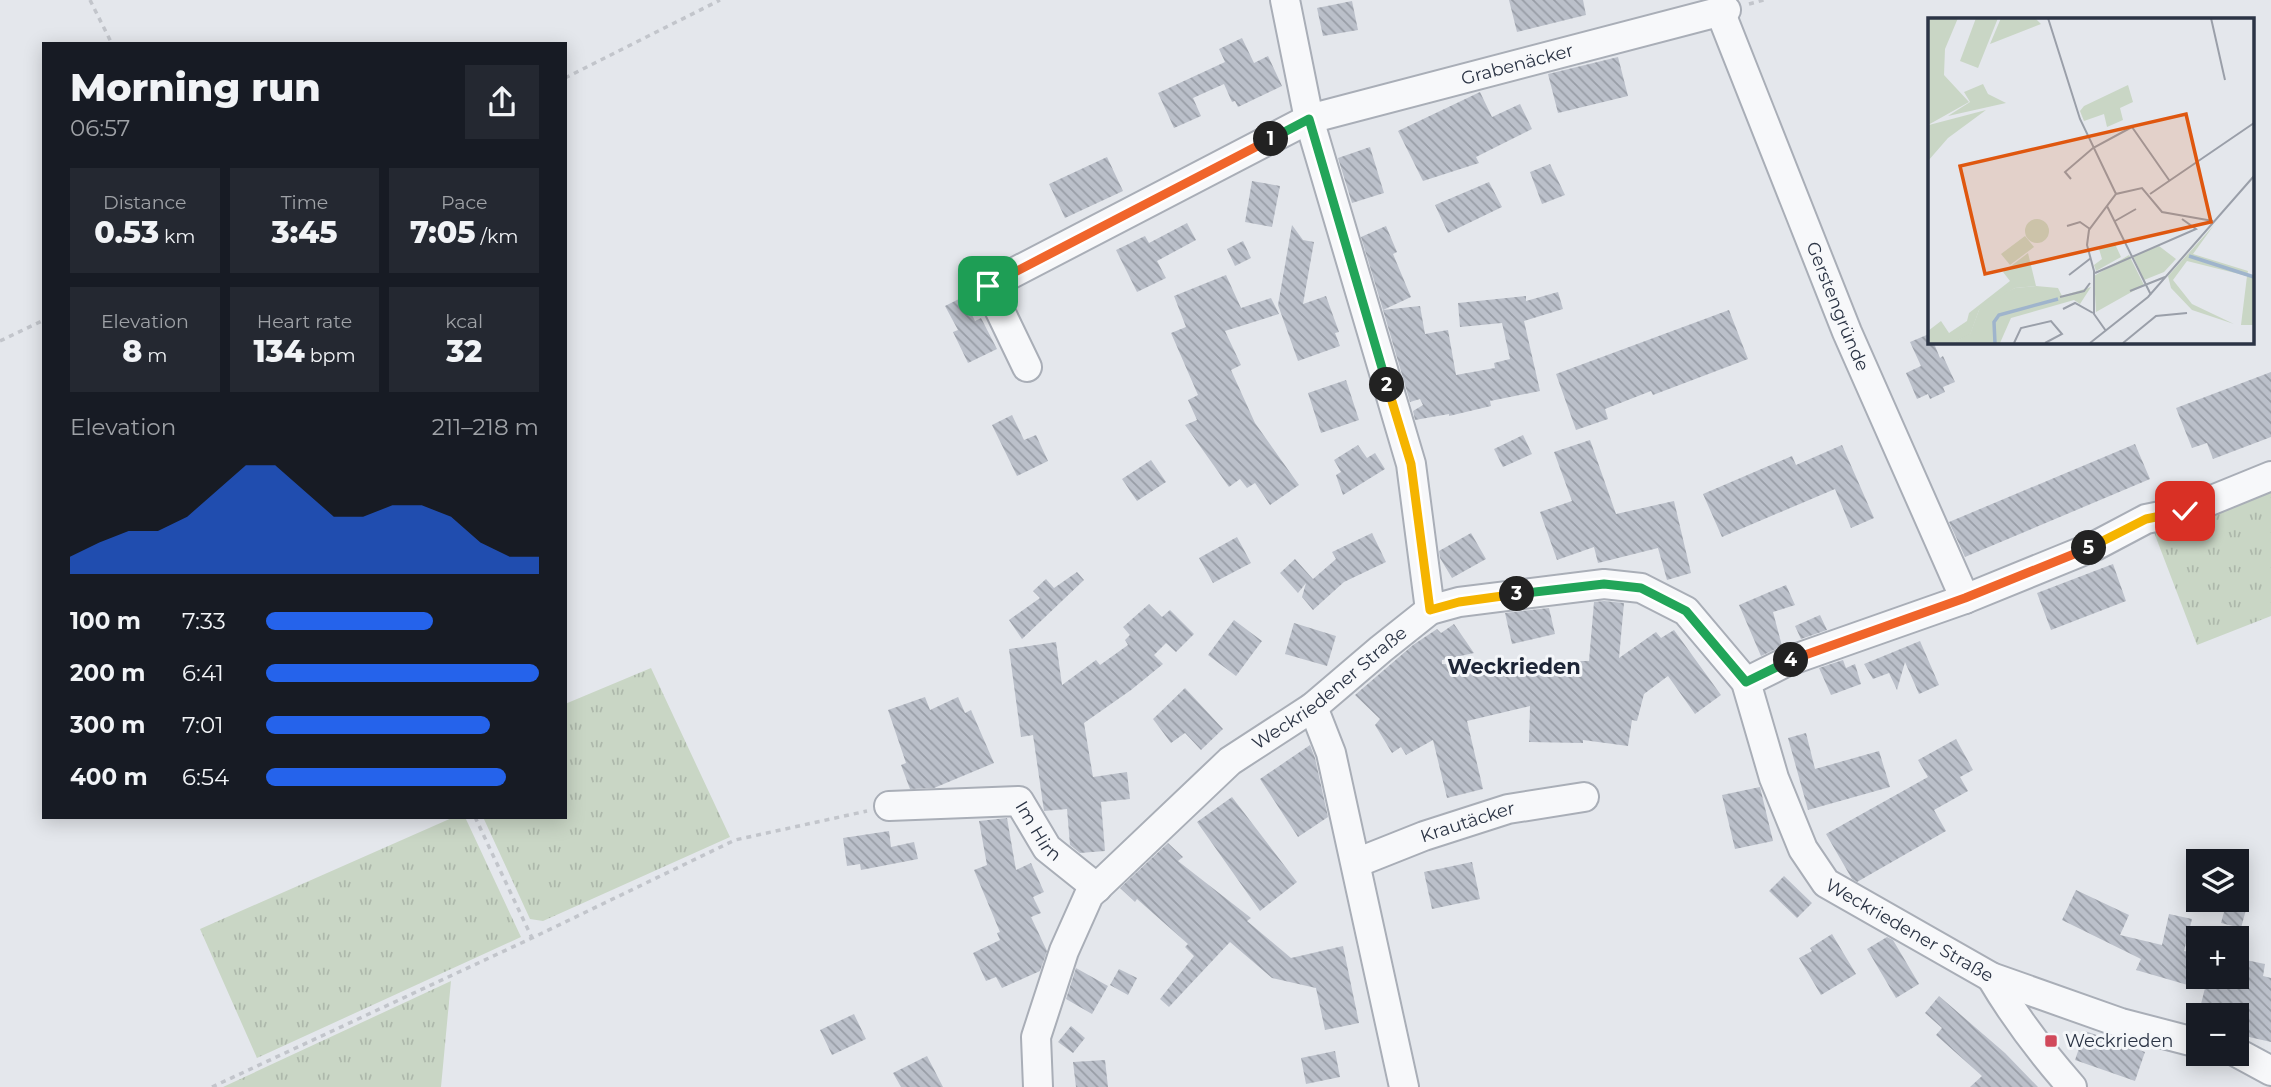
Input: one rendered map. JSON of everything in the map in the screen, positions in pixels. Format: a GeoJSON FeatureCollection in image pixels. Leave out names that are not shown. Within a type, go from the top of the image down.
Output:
{"type":"FeatureCollection","features":[{"type":"Feature","properties":{"kind":"street"},"geometry":{"type":"LineString","coordinates":[[1285,3],[1309,119],[1411,464],[1430,610]]}},
{"type":"Feature","properties":{"kind":"street","name":"Grabenäcker"},"geometry":{"type":"LineString","coordinates":[[1027,367],[988,286],[1309,119],[1723,10]]}},
{"type":"Feature","properties":{"kind":"street","name":"Gerstengründe"},"geometry":{"type":"LineString","coordinates":[[1723,10],[1847,332],[1965,598]]}},
{"type":"Feature","properties":{"kind":"street"},"geometry":{"type":"LineString","coordinates":[[1746,682],[1786,662],[1965,598],[2095,546],[2146,519],[2185,511],[2271,476]]}},
{"type":"Feature","properties":{"kind":"street","name":"Weckriedener Straße"},"geometry":{"type":"LineString","coordinates":[[1038,1087],[1036,1037],[1064,951],[1089,895],[1230,761],[1312,707],[1430,610],[1459,602],[1604,584],[1641,588],[1686,611],[1746,682],[1774,778],[1803,849],[1826,883],[1991,976],[2121,1023],[2186,1040]]}},
{"type":"Feature","properties":{"kind":"street"},"geometry":{"type":"LineString","coordinates":[[1312,707],[1331,753],[1404,1087]]}},
{"type":"Feature","properties":{"kind":"street","name":"Krautäcker"},"geometry":{"type":"LineString","coordinates":[[1356,863],[1424,836],[1508,809],[1584,797]]}},
{"type":"Feature","properties":{"kind":"street","name":"Im Hirn"},"geometry":{"type":"LineString","coordinates":[[890,806],[1019,800],[1047,848],[1097,888]]}},
{"type":"Feature","properties":{"kind":"street"},"geometry":{"type":"LineString","coordinates":[[1991,976],[2007,1004],[2072,1087]]}},
{"type":"Feature","properties":{"kind":"street"},"geometry":{"type":"LineString","coordinates":[[2249,1059],[2271,1071]]}},
{"type":"Feature","properties":{"kind":"path"},"geometry":{"type":"LineString","coordinates":[[90,0],[110,42]]}},
{"type":"Feature","properties":{"kind":"path"},"geometry":{"type":"LineString","coordinates":[[567,77],[720,0]]}},
{"type":"Feature","properties":{"kind":"path"},"geometry":{"type":"LineString","coordinates":[[0,341],[42,321]]}},
{"type":"Feature","properties":{"kind":"path"},"geometry":{"type":"LineString","coordinates":[[212,1087],[736,840],[890,806]]}},
{"type":"Feature","properties":{"kind":"path"},"geometry":{"type":"LineString","coordinates":[[476,819],[532,938]]}},
{"type":"Feature","properties":{"kind":"green space"},"geometry":{"type":"Polygon","coordinates":[[[2271,483],[2271,616],[2197,645],[2152,527],[2271,483]]]}},
{"type":"Feature","properties":{"kind":"green space"},"geometry":{"type":"Polygon","coordinates":[[[651,668],[730,837],[543,921],[530,919],[484,819],[567,819],[567,703],[651,668]]]}},
{"type":"Feature","properties":{"kind":"green space"},"geometry":{"type":"Polygon","coordinates":[[[449,819],[466,819],[521,937],[257,1058],[200,929],[449,819]]]}},
{"type":"Feature","properties":{"kind":"green space"},"geometry":{"type":"Polygon","coordinates":[[[451,981],[441,1087],[223,1087],[451,981]]]}},
{"type":"Feature","properties":{"kind":"building"},"geometry":{"type":"Polygon","coordinates":[[[1509,0],[1583,0],[1586,15],[1517,32],[1509,0]]]}},
{"type":"Feature","properties":{"kind":"building"},"geometry":{"type":"Polygon","coordinates":[[[1352,1],[1358,30],[1323,36],[1317,8],[1352,1]]]}},
{"type":"Feature","properties":{"kind":"building"},"geometry":{"type":"Polygon","coordinates":[[[1242,38],[1254,63],[1268,56],[1282,86],[1238,107],[1235,101],[1232,102],[1224,84],[1193,98],[1201,116],[1174,128],[1158,93],[1225,62],[1219,49],[1242,38]]]}},
{"type":"Feature","properties":{"kind":"building"},"geometry":{"type":"Polygon","coordinates":[[[1618,57],[1628,96],[1558,113],[1548,74],[1618,57]]]}},
{"type":"Feature","properties":{"kind":"building"},"geometry":{"type":"Polygon","coordinates":[[[1480,92],[1492,117],[1520,104],[1532,129],[1476,157],[1479,163],[1423,181],[1398,131],[1480,92]]]}},
{"type":"Feature","properties":{"kind":"building"},"geometry":{"type":"Polygon","coordinates":[[[1370,147],[1384,193],[1352,203],[1338,158],[1370,147]]]}},
{"type":"Feature","properties":{"kind":"building"},"geometry":{"type":"Polygon","coordinates":[[[1107,157],[1123,191],[1065,218],[1049,184],[1107,157]]]}},
{"type":"Feature","properties":{"kind":"building"},"geometry":{"type":"Polygon","coordinates":[[[1550,164],[1565,195],[1542,204],[1530,172],[1550,164]]]}},
{"type":"Feature","properties":{"kind":"building"},"geometry":{"type":"Polygon","coordinates":[[[1252,181],[1280,186],[1272,227],[1245,222],[1252,181]]]}},
{"type":"Feature","properties":{"kind":"building"},"geometry":{"type":"Polygon","coordinates":[[[1489,182],[1502,207],[1448,233],[1435,205],[1489,182]]]}},
{"type":"Feature","properties":{"kind":"building"},"geometry":{"type":"Polygon","coordinates":[[[1187,223],[1196,240],[1157,261],[1166,278],[1137,292],[1116,250],[1145,236],[1149,243],[1187,223]]]}},
{"type":"Feature","properties":{"kind":"building"},"geometry":{"type":"Polygon","coordinates":[[[1292,225],[1303,240],[1314,242],[1303,304],[1326,296],[1339,332],[1335,333],[1340,346],[1298,361],[1278,305],[1292,225]]]}},
{"type":"Feature","properties":{"kind":"building"},"geometry":{"type":"Polygon","coordinates":[[[1386,226],[1397,252],[1393,254],[1411,297],[1383,310],[1361,237],[1386,226]]]}},
{"type":"Feature","properties":{"kind":"building"},"geometry":{"type":"Polygon","coordinates":[[[1243,241],[1251,258],[1235,266],[1227,249],[1243,241]]]}},
{"type":"Feature","properties":{"kind":"building"},"geometry":{"type":"Polygon","coordinates":[[[1226,275],[1241,308],[1271,298],[1279,314],[1225,331],[1241,365],[1231,370],[1255,423],[1299,485],[1270,505],[1255,483],[1247,488],[1240,479],[1229,487],[1185,425],[1197,420],[1188,400],[1198,395],[1171,333],[1186,327],[1174,296],[1226,275]]]}},
{"type":"Feature","properties":{"kind":"building"},"geometry":{"type":"Polygon","coordinates":[[[1558,292],[1563,309],[1524,321],[1540,391],[1490,401],[1491,406],[1449,416],[1415,420],[1413,411],[1423,405],[1420,399],[1410,402],[1383,310],[1420,306],[1425,334],[1448,330],[1456,375],[1495,368],[1494,363],[1510,359],[1502,323],[1460,327],[1458,303],[1526,296],[1526,301],[1558,292]]]}},
{"type":"Feature","properties":{"kind":"building"},"geometry":{"type":"Polygon","coordinates":[[[963,297],[975,321],[981,318],[997,349],[968,363],[953,332],[958,330],[945,306],[963,297]]]}},
{"type":"Feature","properties":{"kind":"building"},"geometry":{"type":"Polygon","coordinates":[[[1729,310],[1748,359],[1653,395],[1651,391],[1605,409],[1608,419],[1576,430],[1556,374],[1729,310]]]}},
{"type":"Feature","properties":{"kind":"building"},"geometry":{"type":"Polygon","coordinates":[[[1928,334],[1928,343],[1934,343],[1940,358],[1943,356],[1955,382],[1943,387],[1945,392],[1930,399],[1928,394],[1917,399],[1906,373],[1921,366],[1910,342],[1928,334]]]}},
{"type":"Feature","properties":{"kind":"building"},"geometry":{"type":"Polygon","coordinates":[[[2271,372],[2271,437],[2213,459],[2207,443],[2192,448],[2176,408],[2271,372]]]}},
{"type":"Feature","properties":{"kind":"building"},"geometry":{"type":"Polygon","coordinates":[[[1346,380],[1359,420],[1321,433],[1308,393],[1346,380]]]}},
{"type":"Feature","properties":{"kind":"building"},"geometry":{"type":"Polygon","coordinates":[[[1012,415],[1024,440],[1036,435],[1048,461],[1017,476],[992,425],[1012,415]]]}},
{"type":"Feature","properties":{"kind":"building"},"geometry":{"type":"Polygon","coordinates":[[[1523,435],[1532,454],[1503,467],[1494,449],[1523,435]]]}},
{"type":"Feature","properties":{"kind":"building"},"geometry":{"type":"Polygon","coordinates":[[[1590,440],[1616,514],[1674,501],[1691,573],[1667,580],[1658,548],[1598,563],[1594,547],[1557,560],[1540,512],[1572,501],[1554,452],[1590,440]]]}},
{"type":"Feature","properties":{"kind":"building"},"geometry":{"type":"Polygon","coordinates":[[[2135,444],[2150,479],[1965,557],[1949,522],[2135,444]]]}},
{"type":"Feature","properties":{"kind":"building"},"geometry":{"type":"Polygon","coordinates":[[[1358,445],[1367,458],[1375,453],[1385,469],[1343,495],[1336,475],[1341,472],[1334,460],[1358,445]]]}},
{"type":"Feature","properties":{"kind":"building"},"geometry":{"type":"Polygon","coordinates":[[[1842,445],[1874,518],[1851,528],[1835,489],[1722,537],[1703,494],[1792,456],[1796,465],[1842,445]]]}},
{"type":"Feature","properties":{"kind":"building"},"geometry":{"type":"Polygon","coordinates":[[[1151,460],[1166,482],[1137,501],[1122,479],[1151,460]]]}},
{"type":"Feature","properties":{"kind":"building"},"geometry":{"type":"Polygon","coordinates":[[[1372,533],[1386,562],[1344,582],[1313,610],[1302,597],[1306,583],[1298,593],[1280,573],[1295,559],[1313,579],[1336,559],[1332,552],[1372,533]]]}},
{"type":"Feature","properties":{"kind":"building"},"geometry":{"type":"Polygon","coordinates":[[[1471,533],[1486,559],[1452,578],[1440,558],[1439,551],[1471,533]]]}},
{"type":"Feature","properties":{"kind":"building"},"geometry":{"type":"Polygon","coordinates":[[[1237,537],[1251,563],[1213,583],[1199,558],[1237,537]]]}},
{"type":"Feature","properties":{"kind":"building"},"geometry":{"type":"Polygon","coordinates":[[[2113,564],[2126,601],[2051,630],[2037,593],[2113,564]]]}},
{"type":"Feature","properties":{"kind":"building"},"geometry":{"type":"Polygon","coordinates":[[[1077,572],[1084,580],[1022,639],[1009,620],[1040,598],[1033,591],[1046,579],[1054,588],[1077,572]]]}},
{"type":"Feature","properties":{"kind":"building"},"geometry":{"type":"Polygon","coordinates":[[[1786,585],[1795,605],[1773,612],[1782,646],[1761,656],[1739,605],[1786,585]]]}},
{"type":"Feature","properties":{"kind":"building"},"geometry":{"type":"Polygon","coordinates":[[[1594,602],[1624,603],[1619,658],[1656,632],[1661,638],[1674,630],[1721,695],[1695,714],[1668,676],[1644,694],[1637,721],[1632,720],[1628,746],[1583,740],[1583,743],[1529,742],[1530,706],[1467,721],[1483,789],[1447,798],[1433,740],[1406,755],[1401,747],[1392,753],[1375,725],[1380,719],[1355,695],[1413,645],[1437,629],[1441,633],[1454,624],[1474,653],[1442,660],[1442,664],[1576,667],[1576,661],[1589,661],[1594,602]]]}},
{"type":"Feature","properties":{"kind":"building"},"geometry":{"type":"Polygon","coordinates":[[[1149,604],[1162,617],[1170,610],[1194,634],[1176,652],[1166,643],[1154,655],[1163,664],[1084,723],[1093,777],[1127,772],[1130,799],[1101,802],[1105,851],[1080,853],[1070,845],[1067,809],[1044,811],[1033,735],[1021,737],[1009,649],[1056,642],[1062,685],[1096,660],[1100,665],[1128,645],[1125,640],[1130,635],[1123,627],[1149,604]]]}},
{"type":"Feature","properties":{"kind":"building"},"geometry":{"type":"Polygon","coordinates":[[[1549,608],[1555,634],[1512,644],[1505,613],[1549,608]]]}},
{"type":"Feature","properties":{"kind":"building"},"geometry":{"type":"Polygon","coordinates":[[[1820,615],[1827,630],[1801,639],[1795,626],[1820,615]]]}},
{"type":"Feature","properties":{"kind":"building"},"geometry":{"type":"Polygon","coordinates":[[[1234,620],[1262,641],[1236,676],[1208,655],[1234,620]]]}},
{"type":"Feature","properties":{"kind":"building"},"geometry":{"type":"Polygon","coordinates":[[[1294,623],[1336,636],[1327,666],[1285,654],[1294,623]]]}},
{"type":"Feature","properties":{"kind":"building"},"geometry":{"type":"Polygon","coordinates":[[[1920,641],[1939,685],[1919,694],[1905,662],[1897,690],[1889,673],[1873,679],[1864,664],[1920,641]]]}},
{"type":"Feature","properties":{"kind":"building"},"geometry":{"type":"Polygon","coordinates":[[[1843,660],[1846,668],[1855,664],[1861,684],[1831,695],[1819,668],[1843,660]]]}},
{"type":"Feature","properties":{"kind":"building"},"geometry":{"type":"Polygon","coordinates":[[[1185,688],[1223,729],[1201,750],[1185,733],[1171,743],[1153,719],[1185,688]]]}},
{"type":"Feature","properties":{"kind":"building"},"geometry":{"type":"Polygon","coordinates":[[[925,697],[930,710],[958,697],[965,713],[971,710],[994,763],[934,788],[910,789],[901,765],[906,763],[888,710],[925,697]]]}},
{"type":"Feature","properties":{"kind":"building"},"geometry":{"type":"Polygon","coordinates":[[[1806,733],[1815,769],[1879,751],[1890,787],[1808,810],[1788,738],[1806,733]]]}},
{"type":"Feature","properties":{"kind":"building"},"geometry":{"type":"Polygon","coordinates":[[[1956,739],[1973,770],[1960,777],[1968,791],[1934,810],[1946,831],[1857,882],[1852,879],[1826,834],[1928,777],[1918,760],[1956,739]]]}},
{"type":"Feature","properties":{"kind":"building"},"geometry":{"type":"Polygon","coordinates":[[[1310,745],[1328,817],[1298,837],[1260,779],[1310,745]]]}},
{"type":"Feature","properties":{"kind":"building"},"geometry":{"type":"Polygon","coordinates":[[[1760,787],[1773,841],[1735,849],[1722,795],[1760,787]]]}},
{"type":"Feature","properties":{"kind":"building"},"geometry":{"type":"Polygon","coordinates":[[[1232,797],[1297,882],[1260,911],[1197,822],[1232,797]]]}},
{"type":"Feature","properties":{"kind":"building"},"geometry":{"type":"Polygon","coordinates":[[[1007,818],[1016,870],[1031,863],[1044,892],[1033,897],[1041,913],[1031,917],[1047,951],[1040,971],[1002,988],[996,977],[986,981],[973,953],[1000,940],[997,933],[1000,932],[974,870],[987,865],[979,821],[1007,818]]]}},
{"type":"Feature","properties":{"kind":"building"},"geometry":{"type":"Polygon","coordinates":[[[889,831],[891,847],[914,842],[918,859],[861,870],[860,864],[847,866],[843,838],[889,831]]]}},
{"type":"Feature","properties":{"kind":"building"},"geometry":{"type":"Polygon","coordinates":[[[1168,843],[1183,857],[1178,861],[1251,918],[1247,921],[1291,958],[1343,946],[1359,1023],[1325,1030],[1316,988],[1272,978],[1230,942],[1169,1007],[1160,999],[1194,956],[1185,947],[1188,944],[1137,899],[1135,902],[1120,888],[1168,843]]]}},
{"type":"Feature","properties":{"kind":"building"},"geometry":{"type":"Polygon","coordinates":[[[1472,862],[1480,899],[1432,909],[1424,872],[1472,862]]]}},
{"type":"Feature","properties":{"kind":"building"},"geometry":{"type":"Polygon","coordinates":[[[1784,876],[1812,903],[1797,918],[1769,891],[1784,876]]]}},
{"type":"Feature","properties":{"kind":"building"},"geometry":{"type":"Polygon","coordinates":[[[2076,890],[2129,915],[2120,935],[2162,945],[2169,914],[2192,919],[2190,926],[2186,926],[2186,985],[2136,970],[2141,959],[2062,920],[2076,890]]]}},
{"type":"Feature","properties":{"kind":"building"},"geometry":{"type":"Polygon","coordinates":[[[2224,912],[2245,912],[2242,926],[2221,923],[2224,912]]]}},
{"type":"Feature","properties":{"kind":"building"},"geometry":{"type":"Polygon","coordinates":[[[1832,934],[1856,974],[1821,995],[1799,958],[1832,934]]]}},
{"type":"Feature","properties":{"kind":"building"},"geometry":{"type":"Polygon","coordinates":[[[1887,937],[1893,940],[1919,984],[1896,998],[1867,949],[1887,937]]]}},
{"type":"Feature","properties":{"kind":"building"},"geometry":{"type":"Polygon","coordinates":[[[2249,961],[2265,964],[2263,976],[2271,978],[2271,1042],[2249,1037],[2249,1003],[2201,1003],[2205,989],[2249,989],[2249,961]]]}},
{"type":"Feature","properties":{"kind":"building"},"geometry":{"type":"Polygon","coordinates":[[[1076,968],[1108,986],[1092,1014],[1066,999],[1076,968]]]}},
{"type":"Feature","properties":{"kind":"building"},"geometry":{"type":"Polygon","coordinates":[[[1119,969],[1137,978],[1128,995],[1110,985],[1119,969]]]}},
{"type":"Feature","properties":{"kind":"building"},"geometry":{"type":"Polygon","coordinates":[[[1939,996],[2005,1053],[2038,1087],[1970,1087],[1982,1076],[1936,1035],[1942,1028],[1925,1013],[1939,996]]]}},
{"type":"Feature","properties":{"kind":"building"},"geometry":{"type":"Polygon","coordinates":[[[854,1014],[866,1039],[832,1055],[820,1030],[854,1014]]]}},
{"type":"Feature","properties":{"kind":"building"},"geometry":{"type":"Polygon","coordinates":[[[1071,1026],[1085,1038],[1073,1053],[1058,1042],[1071,1026]]]}},
{"type":"Feature","properties":{"kind":"building"},"geometry":{"type":"Polygon","coordinates":[[[2085,1031],[2145,1052],[2135,1081],[2075,1060],[2085,1031]]]}},
{"type":"Feature","properties":{"kind":"building"},"geometry":{"type":"Polygon","coordinates":[[[1335,1051],[1340,1077],[1306,1084],[1301,1058],[1335,1051]]]}},
{"type":"Feature","properties":{"kind":"building"},"geometry":{"type":"Polygon","coordinates":[[[927,1056],[943,1087],[901,1087],[893,1073],[927,1056]]]}},
{"type":"Feature","properties":{"kind":"building"},"geometry":{"type":"Polygon","coordinates":[[[1105,1060],[1108,1087],[1076,1087],[1073,1062],[1105,1060]]]}},
{"type":"Feature","properties":{"kind":"place","name":"Weckrieden"},"geometry":{"type":"Point","coordinates":[2051,1041]}},
{"type":"Feature","properties":{"kind":"district","name":"Weckrieden"},"geometry":{"type":"Point","coordinates":[1514,666]}},
{"type":"Feature","properties":{"kind":"route"},"geometry":{"type":"LineString","coordinates":[[988,286],[1309,119],[1411,464],[1430,610],[1459,602],[1554,589],[1604,584],[1641,588],[1686,611],[1746,682],[1786,662],[1965,598],[2095,546],[2146,519],[2185,511]]}}]}
